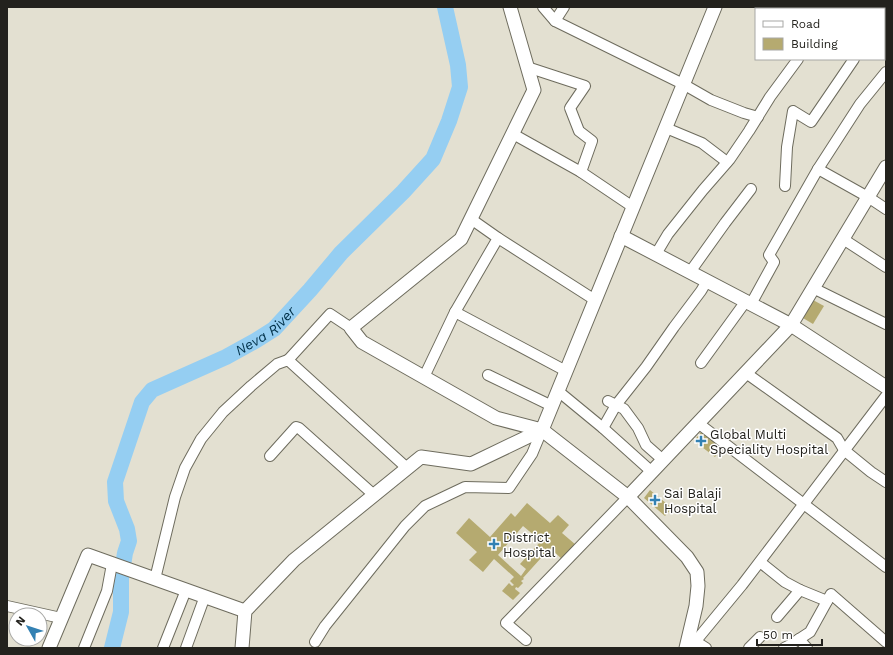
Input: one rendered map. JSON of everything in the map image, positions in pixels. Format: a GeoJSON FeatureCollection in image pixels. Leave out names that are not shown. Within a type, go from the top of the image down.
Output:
{"type":"FeatureCollection","features":[{"type":"Feature","properties":{"kind":"street"},"geometry":{"type":"LineString","coordinates":[[351,328],[461,239],[471,219],[534,90],[510,7]]}},
{"type":"Feature","properties":{"kind":"street"},"geometry":{"type":"LineString","coordinates":[[543,7],[555,21],[683,84],[711,100],[744,113],[758,116]]}},
{"type":"Feature","properties":{"kind":"street"},"geometry":{"type":"LineString","coordinates":[[555,21],[564,7]]}},
{"type":"Feature","properties":{"kind":"street"},"geometry":{"type":"LineString","coordinates":[[315,642],[325,626],[405,526],[425,506],[465,487],[509,488],[532,454],[666,128],[713,8]]}},
{"type":"Feature","properties":{"kind":"street"},"geometry":{"type":"LineString","coordinates":[[656,254],[668,234],[727,162],[749,131],[770,97],[797,60]]}},
{"type":"Feature","properties":{"kind":"street"},"geometry":{"type":"LineString","coordinates":[[785,186],[787,147],[793,111],[811,122],[853,60]]}},
{"type":"Feature","properties":{"kind":"street"},"geometry":{"type":"LineString","coordinates":[[527,66],[585,86],[570,108],[580,130],[592,141],[581,172]]}},
{"type":"Feature","properties":{"kind":"street"},"geometry":{"type":"LineString","coordinates":[[701,363],[748,303],[774,262],[769,255],[818,169],[860,104],[886,72]]}},
{"type":"Feature","properties":{"kind":"street"},"geometry":{"type":"LineString","coordinates":[[666,128],[702,143],[727,162]]}},
{"type":"Feature","properties":{"kind":"street"},"geometry":{"type":"LineString","coordinates":[[512,134],[581,172],[633,207]]}},
{"type":"Feature","properties":{"kind":"street"},"geometry":{"type":"LineString","coordinates":[[526,640],[506,623],[791,325],[886,167]]}},
{"type":"Feature","properties":{"kind":"street"},"geometry":{"type":"LineString","coordinates":[[818,169],[868,197],[886,209]]}},
{"type":"Feature","properties":{"kind":"street"},"geometry":{"type":"LineString","coordinates":[[690,272],[751,189]]}},
{"type":"Feature","properties":{"kind":"street"},"geometry":{"type":"LineString","coordinates":[[471,219],[595,300]]}},
{"type":"Feature","properties":{"kind":"street"},"geometry":{"type":"LineString","coordinates":[[621,236],[791,325],[886,387]]}},
{"type":"Feature","properties":{"kind":"street"},"geometry":{"type":"LineString","coordinates":[[424,377],[455,312],[498,238]]}},
{"type":"Feature","properties":{"kind":"street"},"geometry":{"type":"LineString","coordinates":[[843,239],[886,267]]}},
{"type":"Feature","properties":{"kind":"street"},"geometry":{"type":"LineString","coordinates":[[603,428],[612,403],[646,367],[707,281]]}},
{"type":"Feature","properties":{"kind":"street"},"geometry":{"type":"LineString","coordinates":[[813,288],[886,324]]}},
{"type":"Feature","properties":{"kind":"street"},"geometry":{"type":"LineString","coordinates":[[455,312],[566,371]]}},
{"type":"Feature","properties":{"kind":"street"},"geometry":{"type":"LineString","coordinates":[[155,579],[175,497],[185,468],[201,439],[223,412],[277,364],[288,360],[330,314],[351,328],[362,342],[496,418],[542,430],[628,497],[687,557],[697,572],[698,586],[690,646]]}},
{"type":"Feature","properties":{"kind":"street"},"geometry":{"type":"LineString","coordinates":[[288,360],[407,468]]}},
{"type":"Feature","properties":{"kind":"street"},"geometry":{"type":"LineString","coordinates":[[746,373],[837,438],[844,450],[886,482]]}},
{"type":"Feature","properties":{"kind":"street"},"geometry":{"type":"LineString","coordinates":[[488,375],[552,406]]}},
{"type":"Feature","properties":{"kind":"street"},"geometry":{"type":"LineString","coordinates":[[558,391],[603,428],[652,472]]}},
{"type":"Feature","properties":{"kind":"street"},"geometry":{"type":"LineString","coordinates":[[690,646],[742,585],[886,396]]}},
{"type":"Feature","properties":{"kind":"street"},"geometry":{"type":"LineString","coordinates":[[612,403],[624,409],[638,428],[646,445],[663,460]]}},
{"type":"Feature","properties":{"kind":"street"},"geometry":{"type":"LineString","coordinates":[[698,423],[886,567]]}},
{"type":"Feature","properties":{"kind":"street"},"geometry":{"type":"LineString","coordinates":[[270,456],[296,427],[299,428],[374,495]]}},
{"type":"Feature","properties":{"kind":"street"},"geometry":{"type":"LineString","coordinates":[[242,648],[245,611],[294,560],[421,457],[471,464],[542,430]]}},
{"type":"Feature","properties":{"kind":"street"},"geometry":{"type":"LineString","coordinates":[[50,647],[88,555],[245,611]]}},
{"type":"Feature","properties":{"kind":"street"},"geometry":{"type":"LineString","coordinates":[[760,562],[785,582],[827,601]]}},
{"type":"Feature","properties":{"kind":"street"},"geometry":{"type":"LineString","coordinates":[[84,648],[107,591],[112,564]]}},
{"type":"Feature","properties":{"kind":"street"},"geometry":{"type":"LineString","coordinates":[[163,648],[186,590]]}},
{"type":"Feature","properties":{"kind":"street"},"geometry":{"type":"LineString","coordinates":[[777,617],[800,590]]}},
{"type":"Feature","properties":{"kind":"street"},"geometry":{"type":"LineString","coordinates":[[784,648],[810,632],[831,594],[886,642]]}},
{"type":"Feature","properties":{"kind":"street"},"geometry":{"type":"LineString","coordinates":[[186,648],[205,596]]}},
{"type":"Feature","properties":{"kind":"street"},"geometry":{"type":"LineString","coordinates":[[7,606],[61,618]]}},
{"type":"Feature","properties":{"kind":"street"},"geometry":{"type":"LineString","coordinates":[[749,648],[760,637]]}},
{"type":"Feature","properties":{"kind":"street"},"geometry":{"type":"LineString","coordinates":[[799,639],[807,648]]}},
{"type":"Feature","properties":{"kind":"street"},"geometry":{"type":"LineString","coordinates":[[690,646],[706,648]]}},
{"type":"Feature","properties":{"kind":"building"},"geometry":{"type":"Polygon","coordinates":[[[813,300],[824,306],[813,324],[803,318],[813,300]]]}},
{"type":"Feature","properties":{"kind":"building"},"geometry":{"type":"Polygon","coordinates":[[[701,432],[722,448],[715,457],[694,441],[701,432]]]}},
{"type":"Feature","properties":{"kind":"building"},"geometry":{"type":"Polygon","coordinates":[[[650,490],[672,508],[665,516],[644,498],[650,490]]]}},
{"type":"Feature","properties":{"kind":"building"},"geometry":{"type":"Polygon","coordinates":[[[527,503],[550,523],[558,515],[569,525],[562,533],[576,545],[563,560],[550,548],[523,578],[524,579],[521,581],[523,583],[518,588],[516,587],[515,589],[520,593],[513,600],[502,591],[509,583],[512,586],[514,585],[510,581],[514,577],[494,559],[483,572],[469,560],[477,552],[456,533],[469,518],[490,537],[511,513],[515,517],[527,503]],[[523,526],[498,555],[521,576],[526,569],[520,564],[541,541],[523,526]]]}},
{"type":"Feature","properties":{"kind":"waterway","name":"Neva River"},"geometry":{"type":"LineString","coordinates":[[112,648],[121,612],[121,578],[125,553],[129,541],[127,529],[116,501],[115,482],[142,402],[152,390],[226,357],[274,329],[310,290],[341,253],[403,192],[433,159],[449,121],[460,87],[458,65],[445,7]]}},
{"type":"Feature","properties":{"kind":"place","name":"Global Multi Speciality Hospital"},"geometry":{"type":"Point","coordinates":[701,441]}},
{"type":"Feature","properties":{"kind":"place","name":"Sai Balaji Hospital"},"geometry":{"type":"Point","coordinates":[655,500]}},
{"type":"Feature","properties":{"kind":"place","name":"District Hospital"},"geometry":{"type":"Point","coordinates":[494,544]}}]}
